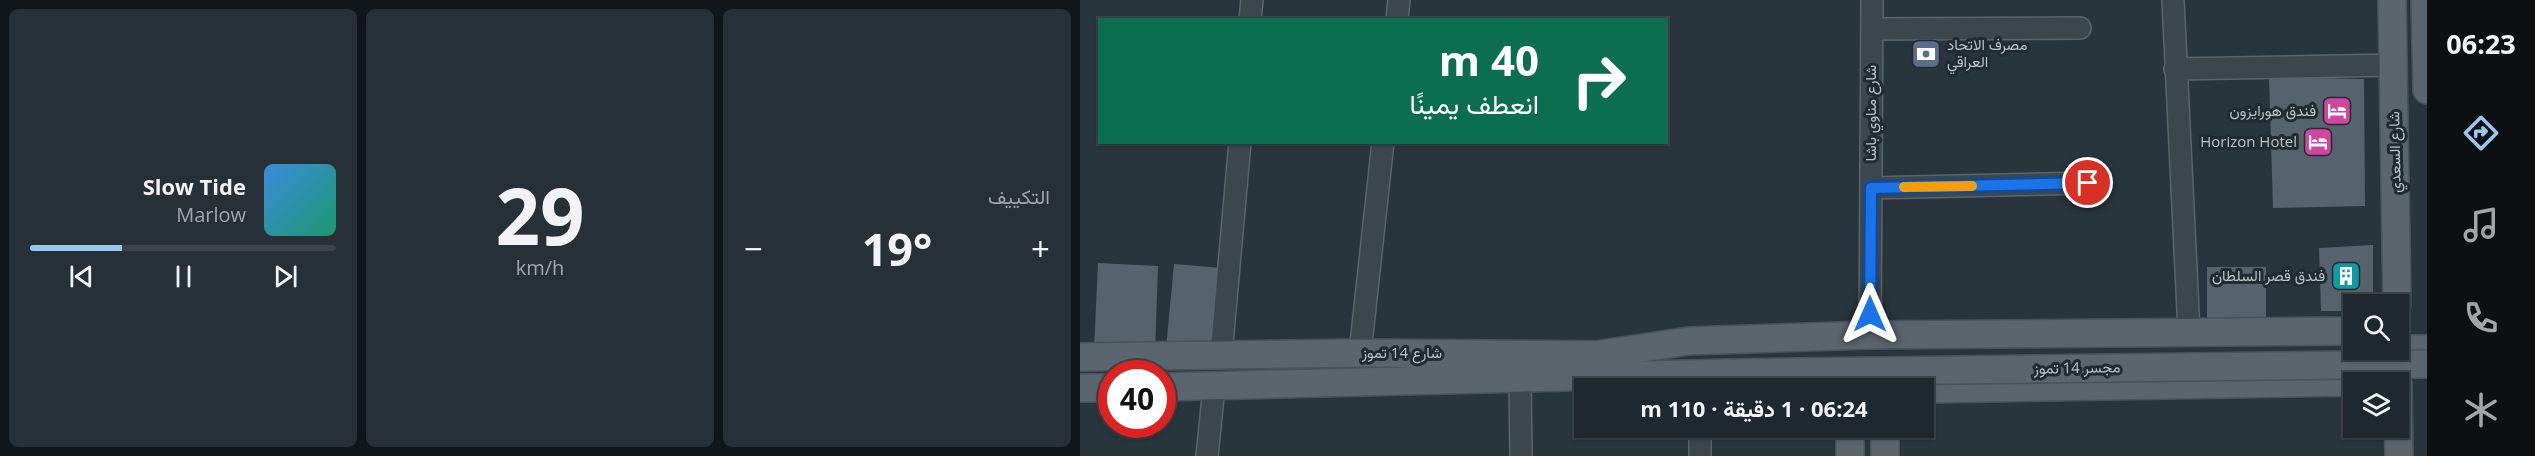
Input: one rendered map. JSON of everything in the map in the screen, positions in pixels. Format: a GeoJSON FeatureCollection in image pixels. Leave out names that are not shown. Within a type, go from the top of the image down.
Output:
{"type":"FeatureCollection","features":[{"type":"Feature","properties":{"kind":"main road","name":"شارع السعدي"},"geometry":{"type":"LineString","coordinates":[[2392,0],[2395,294]]}},
{"type":"Feature","properties":{"kind":"main road"},"geometry":{"type":"LineString","coordinates":[[2425,0],[2427,90]]}},
{"type":"Feature","properties":{"kind":"main road"},"geometry":{"type":"LineString","coordinates":[[1608,365],[1631,352],[1689,341],[1870,335],[2343,333]]}},
{"type":"Feature","properties":{"kind":"main road","name":"مجسر 14 تموز"},"geometry":{"type":"LineString","coordinates":[[2409,350],[2427,349]]}},
{"type":"Feature","properties":{"kind":"main road","name":"مجسر 14 تموز"},"geometry":{"type":"LineString","coordinates":[[1726,366],[2343,351]]}},
{"type":"Feature","properties":{"kind":"main road","name":"شارع 14 تموز"},"geometry":{"type":"LineString","coordinates":[[1080,357],[1360,353],[1608,365],[1726,366]]}},
{"type":"Feature","properties":{"kind":"main road","name":"مجسر 14 تموز"},"geometry":{"type":"LineString","coordinates":[[1726,366],[2427,363]]}},
{"type":"Feature","properties":{"kind":"main road"},"geometry":{"type":"LineString","coordinates":[[1608,365],[1660,378]]}},
{"type":"Feature","properties":{"kind":"main road","name":"شارع 14 تموز"},"geometry":{"type":"LineString","coordinates":[[1176,387],[1520,378],[1608,365]]}},
{"type":"Feature","properties":{"kind":"main road"},"geometry":{"type":"LineString","coordinates":[[1934,388],[2343,382]]}},
{"type":"Feature","properties":{"kind":"main road"},"geometry":{"type":"LineString","coordinates":[[1080,388],[1098,388]]}},
{"type":"Feature","properties":{"kind":"main road"},"geometry":{"type":"LineString","coordinates":[[1850,438],[1850,456]]}},
{"type":"Feature","properties":{"kind":"main road"},"geometry":{"type":"LineString","coordinates":[[1885,438],[1885,456]]}},
{"type":"Feature","properties":{"kind":"main road"},"geometry":{"type":"LineString","coordinates":[[2399,438],[2399,456]]}},
{"type":"Feature","properties":{"kind":"street"},"geometry":{"type":"LineString","coordinates":[[1251,18],[1252,0]]}},
{"type":"Feature","properties":{"kind":"street"},"geometry":{"type":"LineString","coordinates":[[1397,18],[1399,0]]}},
{"type":"Feature","properties":{"kind":"street","name":"شارع مناوي باشا"},"geometry":{"type":"LineString","coordinates":[[1870,335],[1872,0]]}},
{"type":"Feature","properties":{"kind":"street"},"geometry":{"type":"LineString","coordinates":[[2173,0],[2189,332]]}},
{"type":"Feature","properties":{"kind":"street"},"geometry":{"type":"LineString","coordinates":[[1872,28],[2080,28]]}},
{"type":"Feature","properties":{"kind":"street"},"geometry":{"type":"LineString","coordinates":[[2175,69],[2394,64]]}},
{"type":"Feature","properties":{"kind":"street"},"geometry":{"type":"LineString","coordinates":[[1221,355],[1240,144]]}},
{"type":"Feature","properties":{"kind":"street"},"geometry":{"type":"LineString","coordinates":[[1360,353],[1383,144]]}},
{"type":"Feature","properties":{"kind":"street"},"geometry":{"type":"LineString","coordinates":[[1871,188],[2088,183]]}},
{"type":"Feature","properties":{"kind":"street"},"geometry":{"type":"LineString","coordinates":[[1520,378],[1521,456]]}},
{"type":"Feature","properties":{"kind":"street"},"geometry":{"type":"LineString","coordinates":[[1207,456],[1214,387]]}},
{"type":"Feature","properties":{"kind":"street"},"geometry":{"type":"LineString","coordinates":[[1700,438],[1700,456]]}},
{"type":"Feature","properties":{"kind":"building","name":"Horizon Hotel"},"geometry":{"type":"Polygon","coordinates":[[[2269,77],[2364,79],[2365,206],[2273,208],[2269,77]]]}},
{"type":"Feature","properties":{"kind":"building","name":"فندق قصر السلطان"},"geometry":{"type":"Polygon","coordinates":[[[2373,245],[2373,294],[2343,294],[2343,311],[2321,311],[2319,248],[2373,245]]]}},
{"type":"Feature","properties":{"kind":"building"},"geometry":{"type":"Polygon","coordinates":[[[1098,263],[1158,266],[1155,353],[1094,350],[1098,263]]]}},
{"type":"Feature","properties":{"kind":"building"},"geometry":{"type":"Polygon","coordinates":[[[1174,264],[1221,268],[1214,354],[1166,349],[1174,264]]]}},
{"type":"Feature","properties":{"kind":"building"},"geometry":{"type":"Polygon","coordinates":[[[2207,267],[2266,267],[2266,322],[2207,321],[2207,267]]]}},
{"type":"Feature","properties":{"kind":"slow traffic"},"geometry":{"type":"LineString","coordinates":[[1904,187],[1972,186]]}},
{"type":"Feature","properties":{"kind":"place","name":"مصرف الاتحاد العراقي"},"geometry":{"type":"Point","coordinates":[1926,54]}},
{"type":"Feature","properties":{"kind":"place","name":"فندق هورايزون"},"geometry":{"type":"Point","coordinates":[2337,111]}},
{"type":"Feature","properties":{"kind":"place","name":"Horizon Hotel"},"geometry":{"type":"Point","coordinates":[2318,142]}},
{"type":"Feature","properties":{"kind":"place","name":"فندق قصر السلطان"},"geometry":{"type":"Point","coordinates":[2346,276]}},
{"type":"Feature","properties":{"kind":"route"},"geometry":{"type":"LineString","coordinates":[[1870,314],[1871,188],[2088,183]]}}]}
